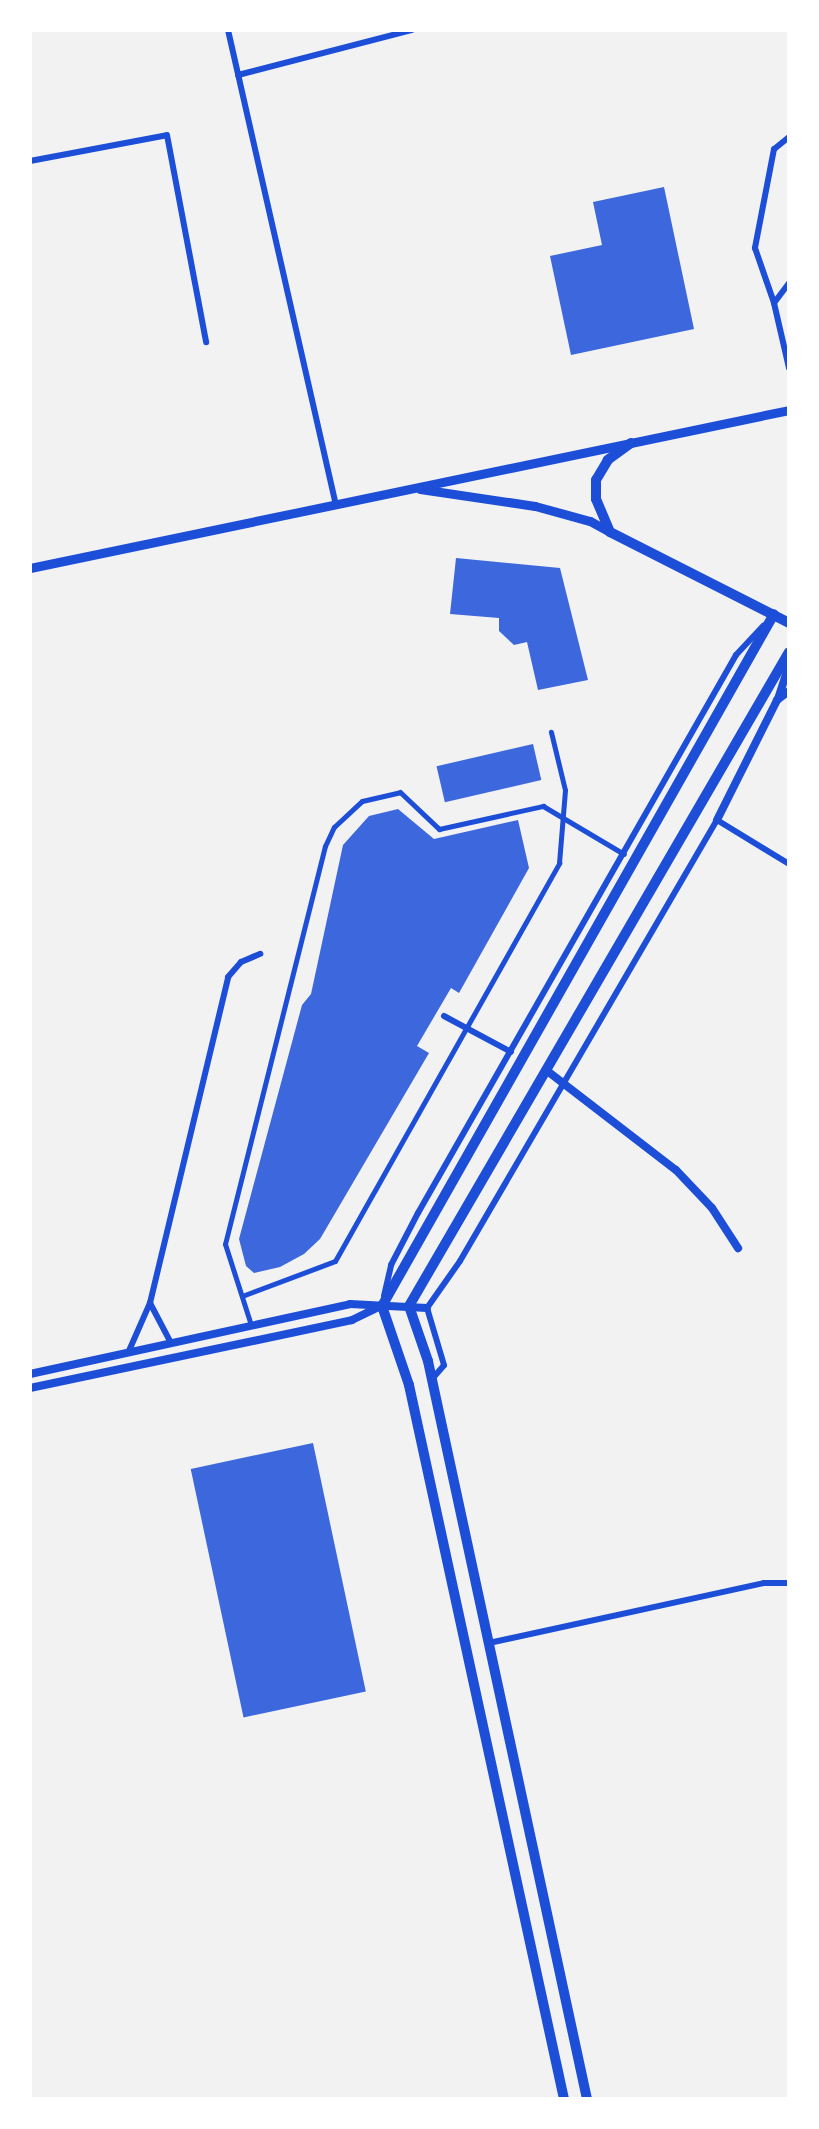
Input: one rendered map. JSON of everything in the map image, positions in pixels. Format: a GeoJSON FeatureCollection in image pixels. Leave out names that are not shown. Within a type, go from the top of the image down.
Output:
{"type":"FeatureCollection","features":[{"type":"Feature","properties":{"kind":"main road"},"geometry":{"type":"LineString","coordinates":[[30,568],[789,410]]}},
{"type":"Feature","properties":{"kind":"main road"},"geometry":{"type":"LineString","coordinates":[[610,532],[596,499],[596,480],[608,460],[631,443]]}},
{"type":"Feature","properties":{"kind":"main road"},"geometry":{"type":"LineString","coordinates":[[412,489],[535,506],[590,521],[789,623]]}},
{"type":"Feature","properties":{"kind":"main road"},"geometry":{"type":"LineString","coordinates":[[564,2099],[409,1385],[382,1306],[774,614]]}},
{"type":"Feature","properties":{"kind":"main road"},"geometry":{"type":"LineString","coordinates":[[587,2099],[432,1379],[409,1306],[789,652]]}},
{"type":"Feature","properties":{"kind":"street"},"geometry":{"type":"LineString","coordinates":[[228,30],[336,505]]}},
{"type":"Feature","properties":{"kind":"street"},"geometry":{"type":"LineString","coordinates":[[238,75],[412,30]]}},
{"type":"Feature","properties":{"kind":"street"},"geometry":{"type":"LineString","coordinates":[[30,161],[167,135],[206,342]]}},
{"type":"Feature","properties":{"kind":"street"},"geometry":{"type":"LineString","coordinates":[[789,137],[774,149],[755,248],[774,303],[789,368]]}},
{"type":"Feature","properties":{"kind":"street"},"geometry":{"type":"LineString","coordinates":[[774,303],[789,283]]}},
{"type":"Feature","properties":{"kind":"street"},"geometry":{"type":"LineString","coordinates":[[382,1306],[391,1265],[511,1052],[736,655],[774,614]]}},
{"type":"Feature","properties":{"kind":"street"},"geometry":{"type":"LineString","coordinates":[[427,1308],[465,1253],[717,820],[777,700],[789,665]]}},
{"type":"Feature","properties":{"kind":"street"},"geometry":{"type":"LineString","coordinates":[[777,700],[789,691]]}},
{"type":"Feature","properties":{"kind":"street"},"geometry":{"type":"LineString","coordinates":[[242,1296],[335,1261],[559,863],[565,790],[551,732]]}},
{"type":"Feature","properties":{"kind":"street"},"geometry":{"type":"LineString","coordinates":[[251,1326],[225,1244],[321,861],[334,827],[362,801],[400,792],[439,829],[543,806],[624,854]]}},
{"type":"Feature","properties":{"kind":"street"},"geometry":{"type":"LineString","coordinates":[[717,820],[789,864]]}},
{"type":"Feature","properties":{"kind":"street"},"geometry":{"type":"LineString","coordinates":[[128,1353],[150,1303],[228,977],[241,962],[260,954]]}},
{"type":"Feature","properties":{"kind":"street"},"geometry":{"type":"LineString","coordinates":[[444,1016],[511,1052]]}},
{"type":"Feature","properties":{"kind":"street"},"geometry":{"type":"LineString","coordinates":[[546,1070],[565,1081],[676,1170],[712,1208],[738,1248]]}},
{"type":"Feature","properties":{"kind":"street"},"geometry":{"type":"LineString","coordinates":[[150,1303],[171,1343]]}},
{"type":"Feature","properties":{"kind":"street"},"geometry":{"type":"LineString","coordinates":[[30,1374],[350,1304],[427,1308]]}},
{"type":"Feature","properties":{"kind":"street"},"geometry":{"type":"LineString","coordinates":[[30,1388],[352,1320],[382,1306]]}},
{"type":"Feature","properties":{"kind":"street"},"geometry":{"type":"LineString","coordinates":[[427,1308],[444,1365],[432,1379]]}},
{"type":"Feature","properties":{"kind":"street"},"geometry":{"type":"LineString","coordinates":[[489,1643],[764,1583],[789,1583]]}},
{"type":"Feature","properties":{"kind":"building"},"geometry":{"type":"Polygon","coordinates":[[[664,187],[694,329],[571,355],[550,256],[602,245],[593,202],[664,187]]]}},
{"type":"Feature","properties":{"kind":"building"},"geometry":{"type":"Polygon","coordinates":[[[456,558],[560,568],[588,680],[538,690],[527,642],[514,645],[499,631],[499,618],[450,614],[456,558]]]}},
{"type":"Feature","properties":{"kind":"building"},"geometry":{"type":"Polygon","coordinates":[[[533,744],[541,780],[445,802],[437,766],[533,744]]]}},
{"type":"Feature","properties":{"kind":"building"},"geometry":{"type":"Polygon","coordinates":[[[398,809],[434,839],[518,820],[529,868],[459,993],[451,988],[417,1046],[429,1053],[320,1239],[304,1254],[280,1267],[254,1273],[246,1266],[239,1239],[302,1005],[311,994],[343,845],[369,816],[398,809]]]}},
{"type":"Feature","properties":{"kind":"building"},"geometry":{"type":"Polygon","coordinates":[[[313,1443],[366,1691],[244,1717],[191,1469],[313,1443]]]}}]}
